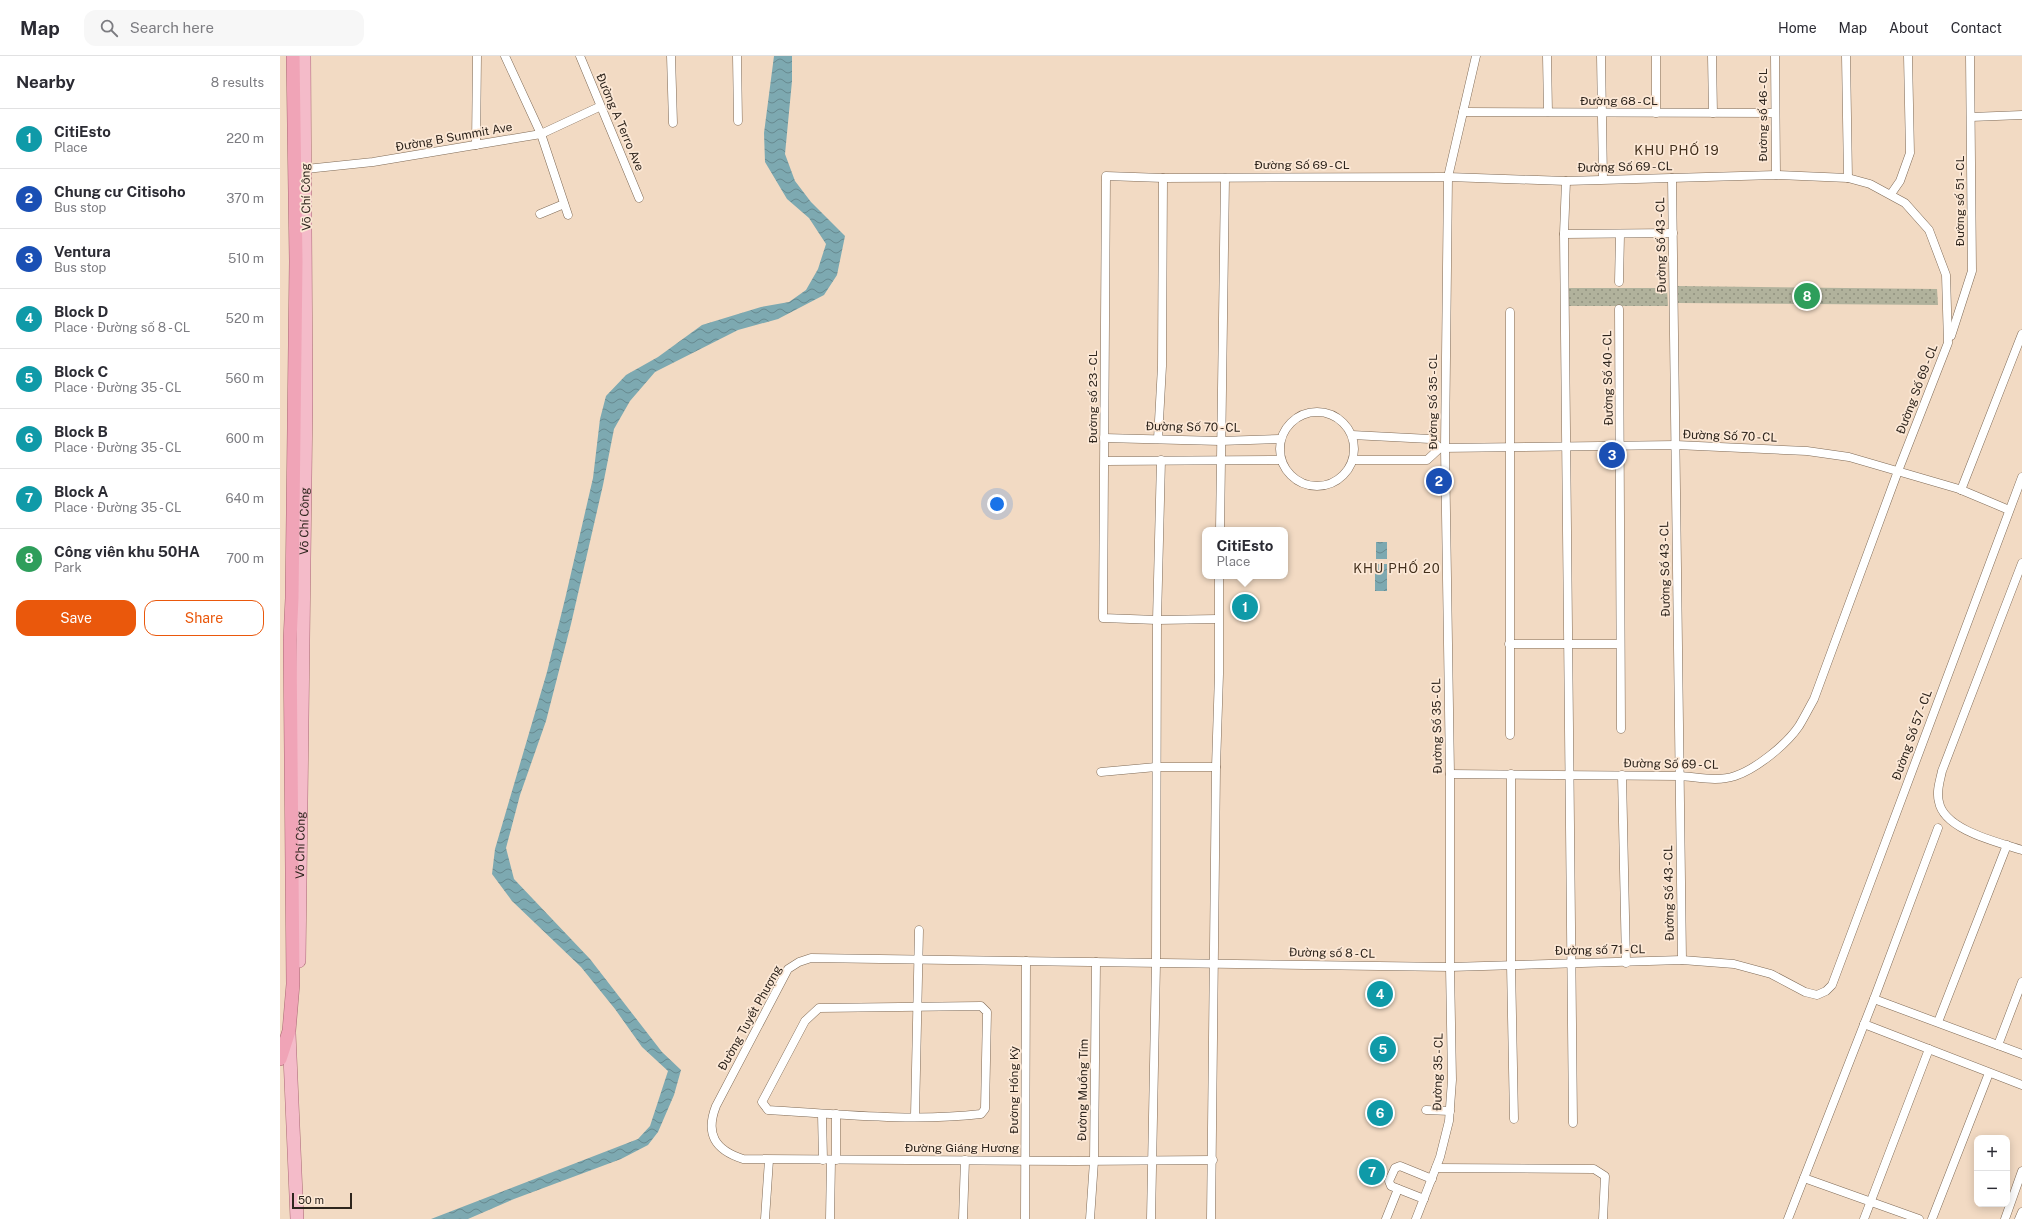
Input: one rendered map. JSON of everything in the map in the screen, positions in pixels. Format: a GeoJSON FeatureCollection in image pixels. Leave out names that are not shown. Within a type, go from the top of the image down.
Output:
{"type":"FeatureCollection","features":[{"type":"Feature","properties":{"kind":"highway","name":"Võ Chí Công"},"geometry":{"type":"LineString","coordinates":[[280,1060],[289,1031],[293,984],[290,640],[298,554],[293,56]]}},
{"type":"Feature","properties":{"kind":"highway"},"geometry":{"type":"LineString","coordinates":[[280,658],[290,640]]}},
{"type":"Feature","properties":{"kind":"highway"},"geometry":{"type":"LineString","coordinates":[[280,681],[290,692]]}},
{"type":"Feature","properties":{"kind":"main road","name":"Võ Chí Công"},"geometry":{"type":"LineString","coordinates":[[293,984],[299,971],[298,554],[306,398],[306,169],[304,56]]}},
{"type":"Feature","properties":{"kind":"main road","name":"Võ Chí Công"},"geometry":{"type":"LineString","coordinates":[[289,1031],[297,1219]]}},
{"type":"Feature","properties":{"kind":"street"},"geometry":{"type":"LineString","coordinates":[[476,145],[477,56]]}},
{"type":"Feature","properties":{"kind":"street"},"geometry":{"type":"LineString","coordinates":[[505,56],[541,134],[568,215]]}},
{"type":"Feature","properties":{"kind":"street","name":"Đường A Terro Ave"},"geometry":{"type":"LineString","coordinates":[[580,56],[599,107],[639,198]]}},
{"type":"Feature","properties":{"kind":"street"},"geometry":{"type":"LineString","coordinates":[[671,56],[673,123]]}},
{"type":"Feature","properties":{"kind":"street"},"geometry":{"type":"LineString","coordinates":[[737,56],[738,121]]}},
{"type":"Feature","properties":{"kind":"street","name":"Đường Số 35 - CL"},"geometry":{"type":"LineString","coordinates":[[1450,967],[1450,774],[1443,448],[1448,177],[1476,56]]}},
{"type":"Feature","properties":{"kind":"street"},"geometry":{"type":"LineString","coordinates":[[1547,56],[1548,112]]}},
{"type":"Feature","properties":{"kind":"street"},"geometry":{"type":"LineString","coordinates":[[1601,56],[1602,179]]}},
{"type":"Feature","properties":{"kind":"street"},"geometry":{"type":"LineString","coordinates":[[1656,56],[1656,113]]}},
{"type":"Feature","properties":{"kind":"street"},"geometry":{"type":"LineString","coordinates":[[1712,56],[1712,113]]}},
{"type":"Feature","properties":{"kind":"street","name":"Đường số 46 - CL"},"geometry":{"type":"LineString","coordinates":[[1775,56],[1776,175]]}},
{"type":"Feature","properties":{"kind":"street"},"geometry":{"type":"LineString","coordinates":[[1846,56],[1848,178]]}},
{"type":"Feature","properties":{"kind":"street"},"geometry":{"type":"LineString","coordinates":[[1891,194],[1900,181],[1910,153],[1908,56]]}},
{"type":"Feature","properties":{"kind":"street","name":"Đường số 51 - CL"},"geometry":{"type":"LineString","coordinates":[[1948,343],[1965,296],[1972,271],[1970,56]]}},
{"type":"Feature","properties":{"kind":"street","name":"Đường B Summit Ave"},"geometry":{"type":"LineString","coordinates":[[306,169],[373,162],[541,134],[599,107]]}},
{"type":"Feature","properties":{"kind":"street","name":"Đường 68 - CL"},"geometry":{"type":"LineString","coordinates":[[1463,112],[1775,113]]}},
{"type":"Feature","properties":{"kind":"street"},"geometry":{"type":"LineString","coordinates":[[1971,117],[2022,115]]}},
{"type":"Feature","properties":{"kind":"street","name":"Đường Số 69 - CL"},"geometry":{"type":"LineString","coordinates":[[1106,176],[1163,178],[1448,177],[1566,181],[1776,175],[1848,178],[1870,184],[1891,194],[1905,203],[1929,230],[1946,275],[1948,343],[1898,471],[1814,699],[1798,727],[1780,748],[1754,766],[1734,776],[1709,778],[1570,774],[1450,774]]}},
{"type":"Feature","properties":{"kind":"street","name":"Đường số 23 - CL"},"geometry":{"type":"LineString","coordinates":[[1106,176],[1103,618],[1157,620]]}},
{"type":"Feature","properties":{"kind":"street"},"geometry":{"type":"LineString","coordinates":[[1158,439],[1162,366],[1163,178]]}},
{"type":"Feature","properties":{"kind":"street"},"geometry":{"type":"LineString","coordinates":[[1220,527],[1220,441],[1225,178]]}},
{"type":"Feature","properties":{"kind":"street","name":"Đường Số 43 - CL"},"geometry":{"type":"LineString","coordinates":[[1672,178],[1682,960]]}},
{"type":"Feature","properties":{"kind":"street"},"geometry":{"type":"LineString","coordinates":[[1566,181],[1564,234],[1573,1123]]}},
{"type":"Feature","properties":{"kind":"street"},"geometry":{"type":"LineString","coordinates":[[540,214],[564,204]]}},
{"type":"Feature","properties":{"kind":"street"},"geometry":{"type":"LineString","coordinates":[[1564,234],[1620,235],[1673,233]]}},
{"type":"Feature","properties":{"kind":"street"},"geometry":{"type":"LineString","coordinates":[[1619,282],[1620,235]]}},
{"type":"Feature","properties":{"kind":"street","name":"Đường Số 40 - CL"},"geometry":{"type":"LineString","coordinates":[[1619,308],[1621,447],[1621,729]]}},
{"type":"Feature","properties":{"kind":"street"},"geometry":{"type":"LineString","coordinates":[[1510,312],[1510,735]]}},
{"type":"Feature","properties":{"kind":"street"},"geometry":{"type":"LineString","coordinates":[[1961,490],[2022,334]]}},
{"type":"Feature","properties":{"kind":"street"},"geometry":{"type":"LineString","coordinates":[[1310,412],[1322,412],[1335,416],[1345,424],[1352,435],[1354,448],[1353,460],[1347,471],[1339,480],[1328,485],[1316,487],[1305,485],[1294,480],[1286,471],[1281,460],[1279,448],[1280,439],[1288,425],[1298,417],[1310,412]]}},
{"type":"Feature","properties":{"kind":"street","name":"Đường Số 70 - CL"},"geometry":{"type":"LineString","coordinates":[[1352,435],[1430,439],[1443,448],[1566,446],[1621,447],[1676,445],[1807,451],[1849,457],[1898,471],[1961,490],[2009,510]]}},
{"type":"Feature","properties":{"kind":"street","name":"Đường Số 70 - CL"},"geometry":{"type":"LineString","coordinates":[[1104,438],[1220,441],[1280,439]]}},
{"type":"Feature","properties":{"kind":"street"},"geometry":{"type":"LineString","coordinates":[[1353,460],[1427,460],[1443,448]]}},
{"type":"Feature","properties":{"kind":"street"},"geometry":{"type":"LineString","coordinates":[[1151,1219],[1156,963],[1157,620],[1161,460]]}},
{"type":"Feature","properties":{"kind":"street"},"geometry":{"type":"LineString","coordinates":[[1105,461],[1281,460]]}},
{"type":"Feature","properties":{"kind":"street","name":"Đường Số 57 - CL"},"geometry":{"type":"LineString","coordinates":[[1817,995],[1826,991],[1832,985],[2022,477]]}},
{"type":"Feature","properties":{"kind":"street"},"geometry":{"type":"LineString","coordinates":[[2022,563],[1942,771],[1938,789],[1939,803],[1947,817],[1957,826],[2022,850]]}},
{"type":"Feature","properties":{"kind":"street"},"geometry":{"type":"LineString","coordinates":[[1212,1219],[1219,579]]}},
{"type":"Feature","properties":{"kind":"street"},"geometry":{"type":"LineString","coordinates":[[1157,620],[1218,619]]}},
{"type":"Feature","properties":{"kind":"street"},"geometry":{"type":"LineString","coordinates":[[1509,644],[1620,644]]}},
{"type":"Feature","properties":{"kind":"street"},"geometry":{"type":"LineString","coordinates":[[1101,772],[1156,767],[1216,767]]}},
{"type":"Feature","properties":{"kind":"street"},"geometry":{"type":"LineString","coordinates":[[1510,774],[1511,965],[1514,1119]]}},
{"type":"Feature","properties":{"kind":"street"},"geometry":{"type":"LineString","coordinates":[[1622,775],[1626,963]]}},
{"type":"Feature","properties":{"kind":"street"},"geometry":{"type":"LineString","coordinates":[[1788,1219],[1874,999],[1938,828]]}},
{"type":"Feature","properties":{"kind":"street"},"geometry":{"type":"LineString","coordinates":[[1938,1022],[2007,845]]}},
{"type":"Feature","properties":{"kind":"street"},"geometry":{"type":"LineString","coordinates":[[915,1116],[919,930]]}},
{"type":"Feature","properties":{"kind":"street","name":"Đường Tuyết Phượng"},"geometry":{"type":"LineString","coordinates":[[830,1160],[743,1159],[731,1155],[715,1141],[711,1130],[711,1123],[716,1106],[788,969],[799,962],[811,958],[919,961],[1156,963]]}},
{"type":"Feature","properties":{"kind":"street","name":"Đường số 71 - CL"},"geometry":{"type":"LineString","coordinates":[[1450,967],[1572,962],[1626,963],[1682,960],[1734,964],[1771,974],[1805,992],[1817,995]]}},
{"type":"Feature","properties":{"kind":"street","name":"Đường Hồng Kỳ"},"geometry":{"type":"LineString","coordinates":[[1025,1219],[1026,961]]}},
{"type":"Feature","properties":{"kind":"street","name":"Đường Muồng Tím"},"geometry":{"type":"LineString","coordinates":[[1090,1219],[1094,1161],[1096,962]]}},
{"type":"Feature","properties":{"kind":"street","name":"Đường số 8 - CL"},"geometry":{"type":"LineString","coordinates":[[1156,963],[1450,967]]}},
{"type":"Feature","properties":{"kind":"street","name":"Đường 35 - CL"},"geometry":{"type":"LineString","coordinates":[[1417,1219],[1436,1168],[1450,1111],[1452,1080],[1450,967]]}},
{"type":"Feature","properties":{"kind":"street"},"geometry":{"type":"LineString","coordinates":[[1998,1045],[2022,982]]}},
{"type":"Feature","properties":{"kind":"street"},"geometry":{"type":"LineString","coordinates":[[1874,999],[2022,1054]]}},
{"type":"Feature","properties":{"kind":"street"},"geometry":{"type":"LineString","coordinates":[[980,1006],[984,1007],[987,1012],[985,1109],[981,1114],[915,1116],[822,1114],[768,1110],[762,1102],[805,1022],[811,1014],[819,1008],[918,1007],[980,1006]]}},
{"type":"Feature","properties":{"kind":"street"},"geometry":{"type":"LineString","coordinates":[[1864,1024],[2022,1085]]}},
{"type":"Feature","properties":{"kind":"street"},"geometry":{"type":"LineString","coordinates":[[1864,1219],[1929,1050]]}},
{"type":"Feature","properties":{"kind":"street"},"geometry":{"type":"LineString","coordinates":[[1932,1219],[1989,1073]]}},
{"type":"Feature","properties":{"kind":"street"},"geometry":{"type":"LineString","coordinates":[[1426,1110],[1450,1111]]}},
{"type":"Feature","properties":{"kind":"street"},"geometry":{"type":"LineString","coordinates":[[822,1114],[830,1160]]}},
{"type":"Feature","properties":{"kind":"street"},"geometry":{"type":"LineString","coordinates":[[830,1219],[830,1160],[836,1114]]}},
{"type":"Feature","properties":{"kind":"street"},"geometry":{"type":"LineString","coordinates":[[765,1219],[769,1160]]}},
{"type":"Feature","properties":{"kind":"street","name":"Đường Giáng Hương"},"geometry":{"type":"LineString","coordinates":[[830,1160],[1213,1160]]}},
{"type":"Feature","properties":{"kind":"street"},"geometry":{"type":"LineString","coordinates":[[963,1219],[965,1160]]}},
{"type":"Feature","properties":{"kind":"street"},"geometry":{"type":"LineString","coordinates":[[1424,1199],[1391,1186],[1389,1181],[1395,1168],[1400,1166],[1432,1179]]}},
{"type":"Feature","properties":{"kind":"street"},"geometry":{"type":"LineString","coordinates":[[1436,1168],[1594,1169],[1604,1176],[1603,1219]]}},
{"type":"Feature","properties":{"kind":"street"},"geometry":{"type":"LineString","coordinates":[[2005,1219],[2022,1171]]}},
{"type":"Feature","properties":{"kind":"street"},"geometry":{"type":"LineString","coordinates":[[1804,1178],[1871,1200],[1919,1219]]}},
{"type":"Feature","properties":{"kind":"street"},"geometry":{"type":"LineString","coordinates":[[2010,1219],[2022,1185]]}},
{"type":"Feature","properties":{"kind":"street"},"geometry":{"type":"LineString","coordinates":[[1386,1219],[1398,1189]]}},
{"type":"Feature","properties":{"kind":"street"},"geometry":{"type":"LineString","coordinates":[[2020,1219],[2022,1212]]}},
{"type":"Feature","properties":{"kind":"green space"},"geometry":{"type":"Polygon","coordinates":[[[1677,286],[1937,289],[1938,305],[1677,303],[1677,286]]]}},
{"type":"Feature","properties":{"kind":"green space"},"geometry":{"type":"Polygon","coordinates":[[[1568,288],[1667,288],[1668,306],[1568,306],[1568,288]]]}},
{"type":"Feature","properties":{"kind":"water"},"geometry":{"type":"Polygon","coordinates":[[[774,56],[792,56],[792,81],[785,154],[795,181],[811,202],[845,236],[837,275],[824,295],[778,319],[738,330],[655,372],[630,401],[614,429],[603,485],[571,624],[546,721],[520,795],[506,848],[514,879],[590,959],[662,1052],[681,1070],[674,1095],[658,1132],[648,1145],[621,1159],[514,1199],[468,1219],[431,1219],[638,1139],[650,1126],[668,1071],[642,1047],[615,1009],[581,967],[512,901],[492,874],[495,849],[547,672],[566,595],[593,478],[600,419],[606,396],[626,375],[658,357],[702,325],[761,307],[789,302],[806,290],[818,269],[826,244],[809,218],[787,199],[765,162],[764,133],[774,56]]]}},
{"type":"Feature","properties":{"kind":"water"},"geometry":{"type":"Polygon","coordinates":[[[1376,542],[1387,542],[1387,559],[1376,559],[1376,542]]]}},
{"type":"Feature","properties":{"kind":"water"},"geometry":{"type":"Polygon","coordinates":[[[1375,564],[1387,564],[1387,591],[1375,591],[1375,564]]]}},
{"type":"Feature","properties":{"kind":"place","name":"Công viên khu 50HA"},"geometry":{"type":"Point","coordinates":[1807,296]}},
{"type":"Feature","properties":{"kind":"place","name":"Ventura"},"geometry":{"type":"Point","coordinates":[1612,455]}},
{"type":"Feature","properties":{"kind":"place","name":"Chung cư Citisoho"},"geometry":{"type":"Point","coordinates":[1439,481]}},
{"type":"Feature","properties":{"kind":"place","name":"CitiEsto"},"geometry":{"type":"Point","coordinates":[1245,607]}},
{"type":"Feature","properties":{"kind":"place","name":"Block D"},"geometry":{"type":"Point","coordinates":[1380,994]}},
{"type":"Feature","properties":{"kind":"place","name":"Block C"},"geometry":{"type":"Point","coordinates":[1383,1049]}},
{"type":"Feature","properties":{"kind":"place","name":"Block B"},"geometry":{"type":"Point","coordinates":[1380,1113]}},
{"type":"Feature","properties":{"kind":"place","name":"Block A"},"geometry":{"type":"Point","coordinates":[1372,1172]}},
{"type":"Feature","properties":{"kind":"district","name":"KHU PHỐ 19"},"geometry":{"type":"Point","coordinates":[1677,150]}},
{"type":"Feature","properties":{"kind":"district","name":"KHU PHỐ 20"},"geometry":{"type":"Point","coordinates":[1397,568]}}]}
